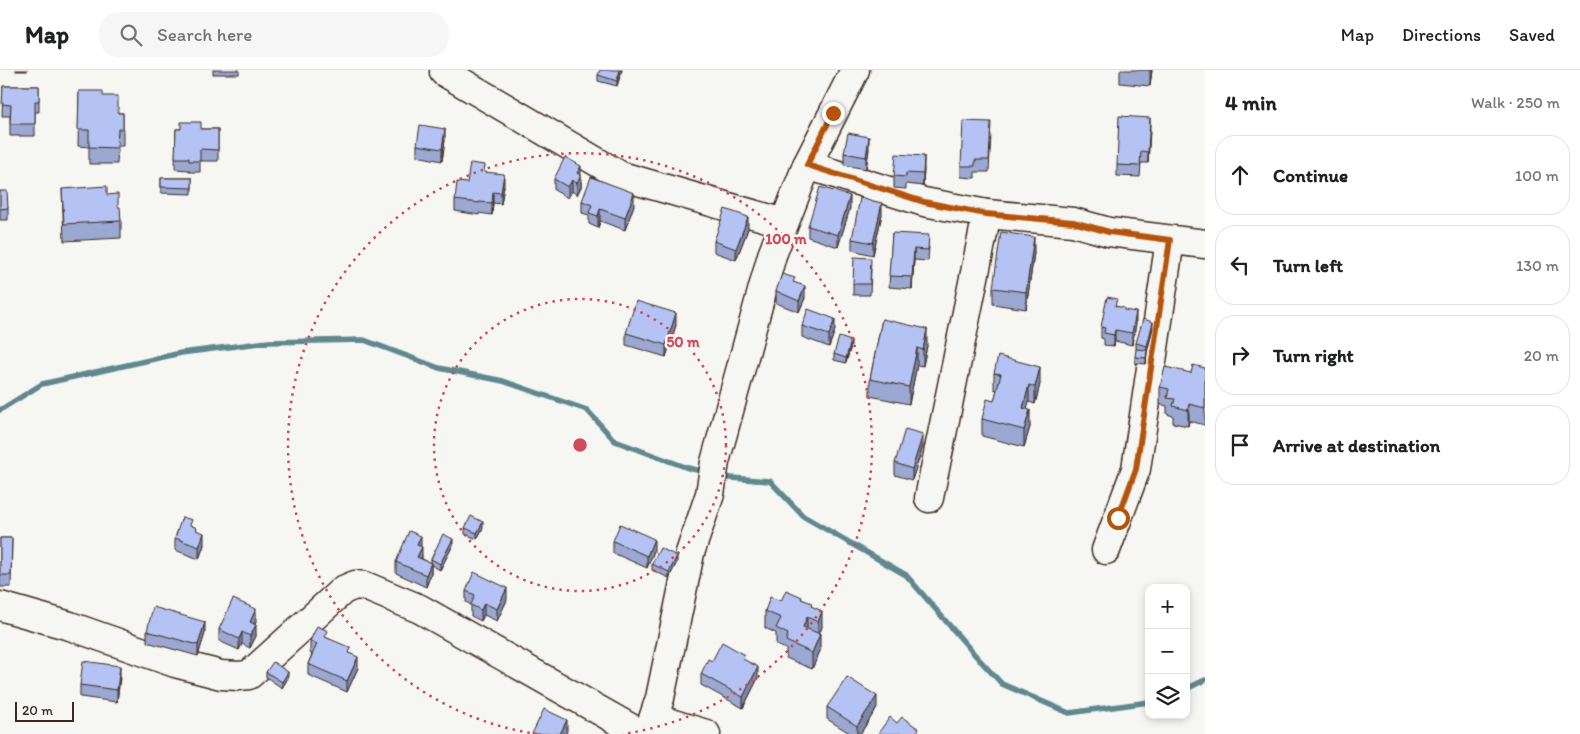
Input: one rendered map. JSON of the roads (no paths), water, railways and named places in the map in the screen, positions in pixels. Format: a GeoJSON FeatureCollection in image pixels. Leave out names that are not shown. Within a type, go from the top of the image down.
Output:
{"type":"FeatureCollection","features":[{"type":"Feature","properties":{"kind":"street"},"geometry":{"type":"LineString","coordinates":[[648,729],[660,698],[690,552],[710,494],[715,462],[772,255],[807,165],[855,70]]}},
{"type":"Feature","properties":{"kind":"street"},"geometry":{"type":"LineString","coordinates":[[444,72],[621,176],[784,222]]}},
{"type":"Feature","properties":{"kind":"street"},"geometry":{"type":"LineString","coordinates":[[807,165],[924,202],[986,214],[1073,222],[1109,232],[1205,244]]}},
{"type":"Feature","properties":{"kind":"street"},"geometry":{"type":"LineString","coordinates":[[929,498],[986,214]]}},
{"type":"Feature","properties":{"kind":"street"},"geometry":{"type":"LineString","coordinates":[[1106,550],[1136,469],[1170,240]]}},
{"type":"Feature","properties":{"kind":"street"},"geometry":{"type":"LineString","coordinates":[[0,606],[70,626],[175,663],[221,675],[238,676],[249,675],[343,590],[355,585],[365,586],[420,609],[648,729],[706,734]]}},
{"type":"Feature","properties":{"kind":"waterway"},"geometry":{"type":"LineString","coordinates":[[0,410],[42,384],[181,353],[268,342],[364,340],[439,368],[503,381],[587,410],[615,441],[688,468],[706,472]]}},
{"type":"Feature","properties":{"kind":"waterway"},"geometry":{"type":"LineString","coordinates":[[720,475],[731,478],[770,481],[803,516],[906,575],[1002,684],[1069,713],[1145,703]]}},
{"type":"Feature","properties":{"kind":"waterway"},"geometry":{"type":"LineString","coordinates":[[1190,687],[1205,680]]}}]}
